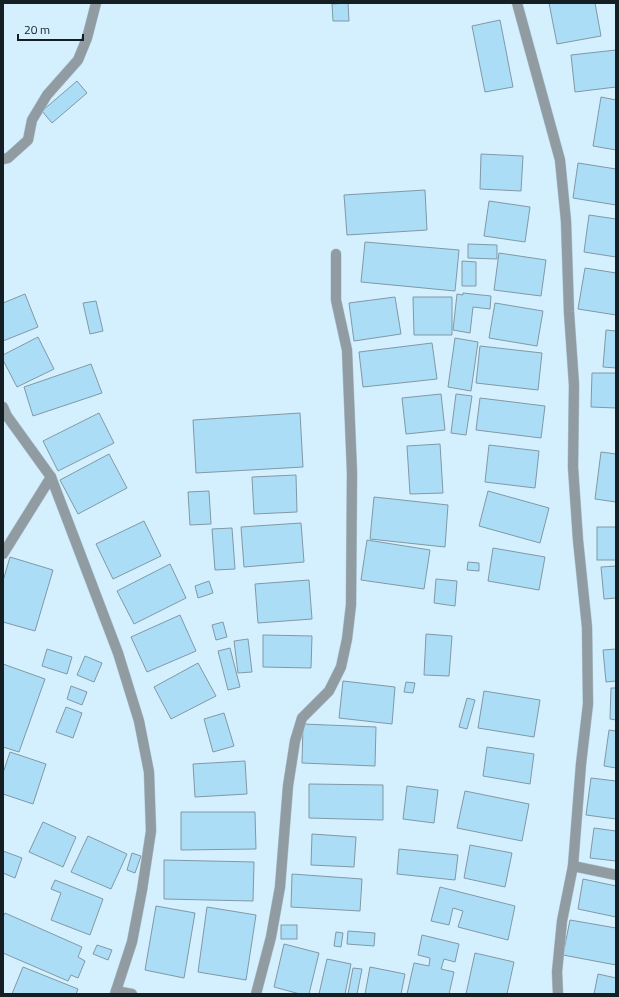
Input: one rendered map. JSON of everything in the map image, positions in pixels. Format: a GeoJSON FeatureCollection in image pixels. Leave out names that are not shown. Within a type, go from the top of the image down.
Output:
{"type":"FeatureCollection","features":[{"type":"Feature","properties":{"kind":"street"},"geometry":{"type":"LineString","coordinates":[[3,159],[8,158],[28,140],[32,120],[47,95],[78,60],[87,38],[96,3]]}},
{"type":"Feature","properties":{"kind":"street"},"geometry":{"type":"LineString","coordinates":[[517,3],[560,160],[566,220],[569,312],[574,385],[573,467],[578,540],[587,627],[588,704],[581,764],[573,866],[562,921],[557,972],[558,994]]}},
{"type":"Feature","properties":{"kind":"street"},"geometry":{"type":"LineString","coordinates":[[256,994],[271,937],[280,887],[288,786],[295,740],[302,718],[328,691],[341,667],[348,632],[350,604],[352,473],[347,350],[336,300],[336,254]]}},
{"type":"Feature","properties":{"kind":"street"},"geometry":{"type":"LineString","coordinates":[[3,407],[7,416],[51,477],[118,653],[139,722],[148,772],[150,831],[132,942],[116,992],[132,994]]}},
{"type":"Feature","properties":{"kind":"street"},"geometry":{"type":"LineString","coordinates":[[3,554],[51,477]]}},
{"type":"Feature","properties":{"kind":"street"},"geometry":{"type":"LineString","coordinates":[[573,866],[616,875]]}},
{"type":"Feature","properties":{"kind":"building"},"geometry":{"type":"Polygon","coordinates":[[[348,3],[349,21],[333,21],[332,4],[348,3]]]}},
{"type":"Feature","properties":{"kind":"building"},"geometry":{"type":"Polygon","coordinates":[[[549,3],[595,3],[601,36],[557,44],[549,3]]]}},
{"type":"Feature","properties":{"kind":"building"},"geometry":{"type":"Polygon","coordinates":[[[500,20],[513,87],[485,92],[472,26],[500,20]]]}},
{"type":"Feature","properties":{"kind":"building"},"geometry":{"type":"Polygon","coordinates":[[[616,50],[616,87],[575,92],[571,55],[616,50]]]}},
{"type":"Feature","properties":{"kind":"building"},"geometry":{"type":"Polygon","coordinates":[[[77,81],[87,93],[52,123],[42,111],[77,81]]]}},
{"type":"Feature","properties":{"kind":"building"},"geometry":{"type":"Polygon","coordinates":[[[601,97],[616,100],[616,150],[593,146],[601,97]]]}},
{"type":"Feature","properties":{"kind":"building"},"geometry":{"type":"Polygon","coordinates":[[[481,154],[523,156],[521,191],[480,189],[481,154]]]}},
{"type":"Feature","properties":{"kind":"building"},"geometry":{"type":"Polygon","coordinates":[[[578,163],[616,169],[616,205],[573,198],[578,163]]]}},
{"type":"Feature","properties":{"kind":"building"},"geometry":{"type":"Polygon","coordinates":[[[425,190],[427,230],[347,235],[344,195],[425,190]]]}},
{"type":"Feature","properties":{"kind":"building"},"geometry":{"type":"Polygon","coordinates":[[[489,201],[530,207],[525,242],[484,236],[489,201]]]}},
{"type":"Feature","properties":{"kind":"building"},"geometry":{"type":"Polygon","coordinates":[[[589,215],[616,219],[616,257],[584,252],[589,215]]]}},
{"type":"Feature","properties":{"kind":"building"},"geometry":{"type":"Polygon","coordinates":[[[365,242],[459,250],[455,291],[361,282],[365,242]]]}},
{"type":"Feature","properties":{"kind":"building"},"geometry":{"type":"Polygon","coordinates":[[[468,244],[497,245],[497,259],[468,258],[468,244]]]}},
{"type":"Feature","properties":{"kind":"building"},"geometry":{"type":"Polygon","coordinates":[[[499,253],[546,260],[541,296],[494,290],[499,253]]]}},
{"type":"Feature","properties":{"kind":"building"},"geometry":{"type":"Polygon","coordinates":[[[462,261],[476,262],[476,286],[462,286],[462,261]]]}},
{"type":"Feature","properties":{"kind":"building"},"geometry":{"type":"Polygon","coordinates":[[[585,268],[616,273],[616,315],[578,309],[585,268]]]}},
{"type":"Feature","properties":{"kind":"building"},"geometry":{"type":"Polygon","coordinates":[[[463,293],[491,296],[490,309],[473,307],[470,333],[453,330],[457,294],[463,295],[463,293]]]}},
{"type":"Feature","properties":{"kind":"building"},"geometry":{"type":"Polygon","coordinates":[[[25,294],[38,327],[3,341],[3,303],[25,294]]]}},
{"type":"Feature","properties":{"kind":"building"},"geometry":{"type":"Polygon","coordinates":[[[395,297],[401,334],[354,341],[349,303],[395,297]]]}},
{"type":"Feature","properties":{"kind":"building"},"geometry":{"type":"Polygon","coordinates":[[[413,297],[452,297],[452,335],[414,335],[413,297]]]}},
{"type":"Feature","properties":{"kind":"building"},"geometry":{"type":"Polygon","coordinates":[[[96,301],[103,331],[90,334],[83,303],[96,301]]]}},
{"type":"Feature","properties":{"kind":"building"},"geometry":{"type":"Polygon","coordinates":[[[495,303],[543,311],[537,346],[489,338],[495,303]]]}},
{"type":"Feature","properties":{"kind":"building"},"geometry":{"type":"Polygon","coordinates":[[[606,330],[616,331],[616,368],[603,367],[606,330]]]}},
{"type":"Feature","properties":{"kind":"building"},"geometry":{"type":"Polygon","coordinates":[[[38,337],[54,369],[17,387],[3,360],[3,355],[38,337]]]}},
{"type":"Feature","properties":{"kind":"building"},"geometry":{"type":"Polygon","coordinates":[[[455,338],[478,342],[471,391],[448,387],[455,338]]]}},
{"type":"Feature","properties":{"kind":"building"},"geometry":{"type":"Polygon","coordinates":[[[432,343],[437,379],[363,387],[359,352],[432,343]]]}},
{"type":"Feature","properties":{"kind":"building"},"geometry":{"type":"Polygon","coordinates":[[[480,346],[542,353],[538,390],[476,383],[480,346]]]}},
{"type":"Feature","properties":{"kind":"building"},"geometry":{"type":"Polygon","coordinates":[[[91,364],[102,393],[33,416],[24,387],[91,364]]]}},
{"type":"Feature","properties":{"kind":"building"},"geometry":{"type":"Polygon","coordinates":[[[592,373],[616,373],[616,408],[591,407],[592,373]]]}},
{"type":"Feature","properties":{"kind":"building"},"geometry":{"type":"Polygon","coordinates":[[[441,394],[445,430],[406,434],[402,398],[441,394]]]}},
{"type":"Feature","properties":{"kind":"building"},"geometry":{"type":"Polygon","coordinates":[[[456,394],[472,396],[466,435],[451,433],[456,394]]]}},
{"type":"Feature","properties":{"kind":"building"},"geometry":{"type":"Polygon","coordinates":[[[480,398],[545,406],[541,438],[476,430],[480,398]]]}},
{"type":"Feature","properties":{"kind":"building"},"geometry":{"type":"Polygon","coordinates":[[[99,413],[114,443],[58,471],[43,441],[99,413]]]}},
{"type":"Feature","properties":{"kind":"building"},"geometry":{"type":"Polygon","coordinates":[[[300,413],[303,467],[196,473],[193,420],[300,413]]]}},
{"type":"Feature","properties":{"kind":"building"},"geometry":{"type":"Polygon","coordinates":[[[440,444],[443,493],[410,494],[407,446],[440,444]]]}},
{"type":"Feature","properties":{"kind":"building"},"geometry":{"type":"Polygon","coordinates":[[[489,445],[539,451],[535,488],[485,482],[489,445]]]}},
{"type":"Feature","properties":{"kind":"building"},"geometry":{"type":"Polygon","coordinates":[[[601,452],[616,454],[616,502],[595,499],[601,452]]]}},
{"type":"Feature","properties":{"kind":"building"},"geometry":{"type":"Polygon","coordinates":[[[109,454],[127,488],[78,514],[60,480],[109,454]]]}},
{"type":"Feature","properties":{"kind":"building"},"geometry":{"type":"Polygon","coordinates":[[[296,475],[297,512],[254,514],[252,477],[296,475]]]}},
{"type":"Feature","properties":{"kind":"building"},"geometry":{"type":"Polygon","coordinates":[[[209,491],[211,524],[190,525],[188,492],[209,491]]]}},
{"type":"Feature","properties":{"kind":"building"},"geometry":{"type":"Polygon","coordinates":[[[488,491],[549,508],[540,543],[479,526],[488,491]]]}},
{"type":"Feature","properties":{"kind":"building"},"geometry":{"type":"Polygon","coordinates":[[[374,497],[448,505],[445,547],[370,539],[374,497]]]}},
{"type":"Feature","properties":{"kind":"building"},"geometry":{"type":"Polygon","coordinates":[[[144,521],[161,556],[113,579],[96,544],[144,521]]]}},
{"type":"Feature","properties":{"kind":"building"},"geometry":{"type":"Polygon","coordinates":[[[301,523],[304,562],[244,567],[241,527],[301,523]]]}},
{"type":"Feature","properties":{"kind":"building"},"geometry":{"type":"Polygon","coordinates":[[[597,527],[616,527],[616,560],[597,560],[597,527]]]}},
{"type":"Feature","properties":{"kind":"building"},"geometry":{"type":"Polygon","coordinates":[[[232,528],[235,569],[215,570],[212,529],[232,528]]]}},
{"type":"Feature","properties":{"kind":"building"},"geometry":{"type":"Polygon","coordinates":[[[367,540],[430,550],[424,589],[361,580],[367,540]]]}},
{"type":"Feature","properties":{"kind":"building"},"geometry":{"type":"Polygon","coordinates":[[[493,548],[545,557],[539,590],[488,581],[493,548]]]}},
{"type":"Feature","properties":{"kind":"building"},"geometry":{"type":"Polygon","coordinates":[[[10,557],[53,570],[35,631],[3,622],[3,581],[10,557]]]}},
{"type":"Feature","properties":{"kind":"building"},"geometry":{"type":"Polygon","coordinates":[[[468,562],[479,563],[479,571],[467,570],[468,562]]]}},
{"type":"Feature","properties":{"kind":"building"},"geometry":{"type":"Polygon","coordinates":[[[170,564],[186,598],[134,624],[117,591],[170,564]]]}},
{"type":"Feature","properties":{"kind":"building"},"geometry":{"type":"Polygon","coordinates":[[[616,566],[616,598],[604,599],[601,567],[616,566]]]}},
{"type":"Feature","properties":{"kind":"building"},"geometry":{"type":"Polygon","coordinates":[[[436,579],[457,581],[455,606],[434,603],[436,579]]]}},
{"type":"Feature","properties":{"kind":"building"},"geometry":{"type":"Polygon","coordinates":[[[309,580],[312,619],[258,623],[255,584],[309,580]]]}},
{"type":"Feature","properties":{"kind":"building"},"geometry":{"type":"Polygon","coordinates":[[[209,581],[213,593],[198,598],[195,586],[209,581]]]}},
{"type":"Feature","properties":{"kind":"building"},"geometry":{"type":"Polygon","coordinates":[[[180,615],[196,651],[147,672],[131,637],[180,615]]]}},
{"type":"Feature","properties":{"kind":"building"},"geometry":{"type":"Polygon","coordinates":[[[223,622],[227,637],[216,640],[212,625],[223,622]]]}},
{"type":"Feature","properties":{"kind":"building"},"geometry":{"type":"Polygon","coordinates":[[[426,634],[452,636],[449,676],[424,675],[426,634]]]}},
{"type":"Feature","properties":{"kind":"building"},"geometry":{"type":"Polygon","coordinates":[[[263,635],[312,636],[311,668],[263,667],[263,635]]]}},
{"type":"Feature","properties":{"kind":"building"},"geometry":{"type":"Polygon","coordinates":[[[248,639],[252,672],[238,673],[234,641],[248,639]]]}},
{"type":"Feature","properties":{"kind":"building"},"geometry":{"type":"Polygon","coordinates":[[[230,648],[240,687],[228,690],[218,651],[230,648]]]}},
{"type":"Feature","properties":{"kind":"building"},"geometry":{"type":"Polygon","coordinates":[[[47,649],[72,657],[67,674],[42,666],[47,649]]]}},
{"type":"Feature","properties":{"kind":"building"},"geometry":{"type":"Polygon","coordinates":[[[616,649],[616,681],[606,682],[603,650],[616,649]]]}},
{"type":"Feature","properties":{"kind":"building"},"geometry":{"type":"Polygon","coordinates":[[[85,656],[102,663],[94,682],[77,675],[85,656]]]}},
{"type":"Feature","properties":{"kind":"building"},"geometry":{"type":"Polygon","coordinates":[[[198,663],[216,696],[171,719],[154,687],[198,663]]]}},
{"type":"Feature","properties":{"kind":"building"},"geometry":{"type":"Polygon","coordinates":[[[3,664],[45,679],[19,752],[3,747],[3,664]]]}},
{"type":"Feature","properties":{"kind":"building"},"geometry":{"type":"Polygon","coordinates":[[[343,681],[395,687],[392,724],[339,718],[343,681]]]}},
{"type":"Feature","properties":{"kind":"building"},"geometry":{"type":"Polygon","coordinates":[[[406,682],[415,683],[413,693],[404,692],[406,682]]]}},
{"type":"Feature","properties":{"kind":"building"},"geometry":{"type":"Polygon","coordinates":[[[71,686],[87,692],[82,705],[67,699],[71,686]]]}},
{"type":"Feature","properties":{"kind":"building"},"geometry":{"type":"Polygon","coordinates":[[[611,688],[616,688],[616,720],[610,719],[611,688]]]}},
{"type":"Feature","properties":{"kind":"building"},"geometry":{"type":"Polygon","coordinates":[[[484,691],[540,700],[534,737],[478,728],[484,691]]]}},
{"type":"Feature","properties":{"kind":"building"},"geometry":{"type":"Polygon","coordinates":[[[467,698],[475,700],[467,729],[459,727],[467,698]]]}},
{"type":"Feature","properties":{"kind":"building"},"geometry":{"type":"Polygon","coordinates":[[[66,707],[82,713],[73,738],[56,732],[66,707]]]}},
{"type":"Feature","properties":{"kind":"building"},"geometry":{"type":"Polygon","coordinates":[[[224,713],[234,746],[213,752],[204,719],[224,713]]]}},
{"type":"Feature","properties":{"kind":"building"},"geometry":{"type":"Polygon","coordinates":[[[303,724],[376,727],[375,766],[302,763],[303,724]]]}},
{"type":"Feature","properties":{"kind":"building"},"geometry":{"type":"Polygon","coordinates":[[[609,730],[616,731],[616,768],[604,766],[609,730]]]}},
{"type":"Feature","properties":{"kind":"building"},"geometry":{"type":"Polygon","coordinates":[[[487,747],[534,754],[530,784],[483,776],[487,747]]]}},
{"type":"Feature","properties":{"kind":"building"},"geometry":{"type":"Polygon","coordinates":[[[10,752],[46,764],[33,804],[3,794],[3,773],[10,752]]]}},
{"type":"Feature","properties":{"kind":"building"},"geometry":{"type":"Polygon","coordinates":[[[245,761],[247,794],[195,797],[193,764],[245,761]]]}},
{"type":"Feature","properties":{"kind":"building"},"geometry":{"type":"Polygon","coordinates":[[[591,778],[616,781],[616,819],[586,815],[591,778]]]}},
{"type":"Feature","properties":{"kind":"building"},"geometry":{"type":"Polygon","coordinates":[[[309,784],[383,785],[383,820],[309,818],[309,784]]]}},
{"type":"Feature","properties":{"kind":"building"},"geometry":{"type":"Polygon","coordinates":[[[407,786],[438,790],[434,823],[403,819],[407,786]]]}},
{"type":"Feature","properties":{"kind":"building"},"geometry":{"type":"Polygon","coordinates":[[[465,791],[529,804],[522,841],[457,828],[465,791]]]}},
{"type":"Feature","properties":{"kind":"building"},"geometry":{"type":"Polygon","coordinates":[[[181,812],[255,812],[256,849],[181,850],[181,812]]]}},
{"type":"Feature","properties":{"kind":"building"},"geometry":{"type":"Polygon","coordinates":[[[43,822],[76,837],[63,867],[29,852],[43,822]]]}},
{"type":"Feature","properties":{"kind":"building"},"geometry":{"type":"Polygon","coordinates":[[[594,828],[616,831],[616,861],[590,858],[594,828]]]}},
{"type":"Feature","properties":{"kind":"building"},"geometry":{"type":"Polygon","coordinates":[[[312,834],[356,837],[354,867],[311,865],[312,834]]]}},
{"type":"Feature","properties":{"kind":"building"},"geometry":{"type":"Polygon","coordinates":[[[88,836],[127,854],[111,889],[71,872],[88,836]]]}},
{"type":"Feature","properties":{"kind":"building"},"geometry":{"type":"Polygon","coordinates":[[[470,845],[512,853],[505,887],[464,878],[470,845]]]}},
{"type":"Feature","properties":{"kind":"building"},"geometry":{"type":"Polygon","coordinates":[[[399,849],[458,855],[455,880],[397,874],[399,849]]]}},
{"type":"Feature","properties":{"kind":"building"},"geometry":{"type":"Polygon","coordinates":[[[3,851],[22,858],[15,878],[3,873],[3,851]]]}},
{"type":"Feature","properties":{"kind":"building"},"geometry":{"type":"Polygon","coordinates":[[[132,853],[141,856],[135,873],[127,870],[132,853]]]}},
{"type":"Feature","properties":{"kind":"building"},"geometry":{"type":"Polygon","coordinates":[[[164,860],[254,862],[253,901],[164,899],[164,860]]]}},
{"type":"Feature","properties":{"kind":"building"},"geometry":{"type":"Polygon","coordinates":[[[292,874],[362,879],[360,911],[291,907],[292,874]]]}},
{"type":"Feature","properties":{"kind":"building"},"geometry":{"type":"Polygon","coordinates":[[[583,879],[616,886],[616,917],[578,909],[583,879]]]}},
{"type":"Feature","properties":{"kind":"building"},"geometry":{"type":"Polygon","coordinates":[[[55,880],[103,899],[90,935],[51,920],[61,893],[51,889],[55,880]]]}},
{"type":"Feature","properties":{"kind":"building"},"geometry":{"type":"Polygon","coordinates":[[[440,887],[515,906],[508,940],[458,927],[463,911],[453,908],[449,925],[431,921],[440,887]]]}},
{"type":"Feature","properties":{"kind":"building"},"geometry":{"type":"Polygon","coordinates":[[[156,906],[195,913],[184,978],[145,970],[156,906]]]}},
{"type":"Feature","properties":{"kind":"building"},"geometry":{"type":"Polygon","coordinates":[[[207,907],[256,915],[246,980],[198,972],[207,907]]]}},
{"type":"Feature","properties":{"kind":"building"},"geometry":{"type":"Polygon","coordinates":[[[5,913],[82,947],[78,957],[85,961],[78,978],[71,975],[68,981],[3,953],[3,917],[5,913]]]}},
{"type":"Feature","properties":{"kind":"building"},"geometry":{"type":"Polygon","coordinates":[[[570,920],[616,928],[616,965],[563,955],[570,920]]]}},
{"type":"Feature","properties":{"kind":"building"},"geometry":{"type":"Polygon","coordinates":[[[281,925],[297,925],[297,939],[281,939],[281,925]]]}},
{"type":"Feature","properties":{"kind":"building"},"geometry":{"type":"Polygon","coordinates":[[[348,931],[375,933],[374,946],[347,944],[348,931]]]}},
{"type":"Feature","properties":{"kind":"building"},"geometry":{"type":"Polygon","coordinates":[[[336,932],[343,933],[341,947],[334,946],[336,932]]]}},
{"type":"Feature","properties":{"kind":"building"},"geometry":{"type":"Polygon","coordinates":[[[422,935],[459,944],[455,962],[444,959],[441,969],[454,972],[449,994],[407,994],[414,963],[429,966],[430,958],[418,955],[422,935]]]}},
{"type":"Feature","properties":{"kind":"building"},"geometry":{"type":"Polygon","coordinates":[[[284,944],[319,953],[309,994],[300,994],[274,987],[284,944]]]}},
{"type":"Feature","properties":{"kind":"building"},"geometry":{"type":"Polygon","coordinates":[[[97,945],[112,950],[108,960],[93,954],[97,945]]]}},
{"type":"Feature","properties":{"kind":"building"},"geometry":{"type":"Polygon","coordinates":[[[475,953],[514,962],[507,994],[466,994],[475,953]]]}},
{"type":"Feature","properties":{"kind":"building"},"geometry":{"type":"Polygon","coordinates":[[[327,959],[351,964],[345,994],[319,994],[327,959]]]}},
{"type":"Feature","properties":{"kind":"building"},"geometry":{"type":"Polygon","coordinates":[[[23,967],[78,989],[76,994],[12,994],[23,967]]]}},
{"type":"Feature","properties":{"kind":"building"},"geometry":{"type":"Polygon","coordinates":[[[370,967],[405,974],[401,994],[365,994],[370,967]]]}},
{"type":"Feature","properties":{"kind":"building"},"geometry":{"type":"Polygon","coordinates":[[[353,968],[362,969],[357,994],[348,994],[353,968]]]}},
{"type":"Feature","properties":{"kind":"building"},"geometry":{"type":"Polygon","coordinates":[[[598,974],[616,978],[616,994],[594,994],[598,974]]]}}]}
